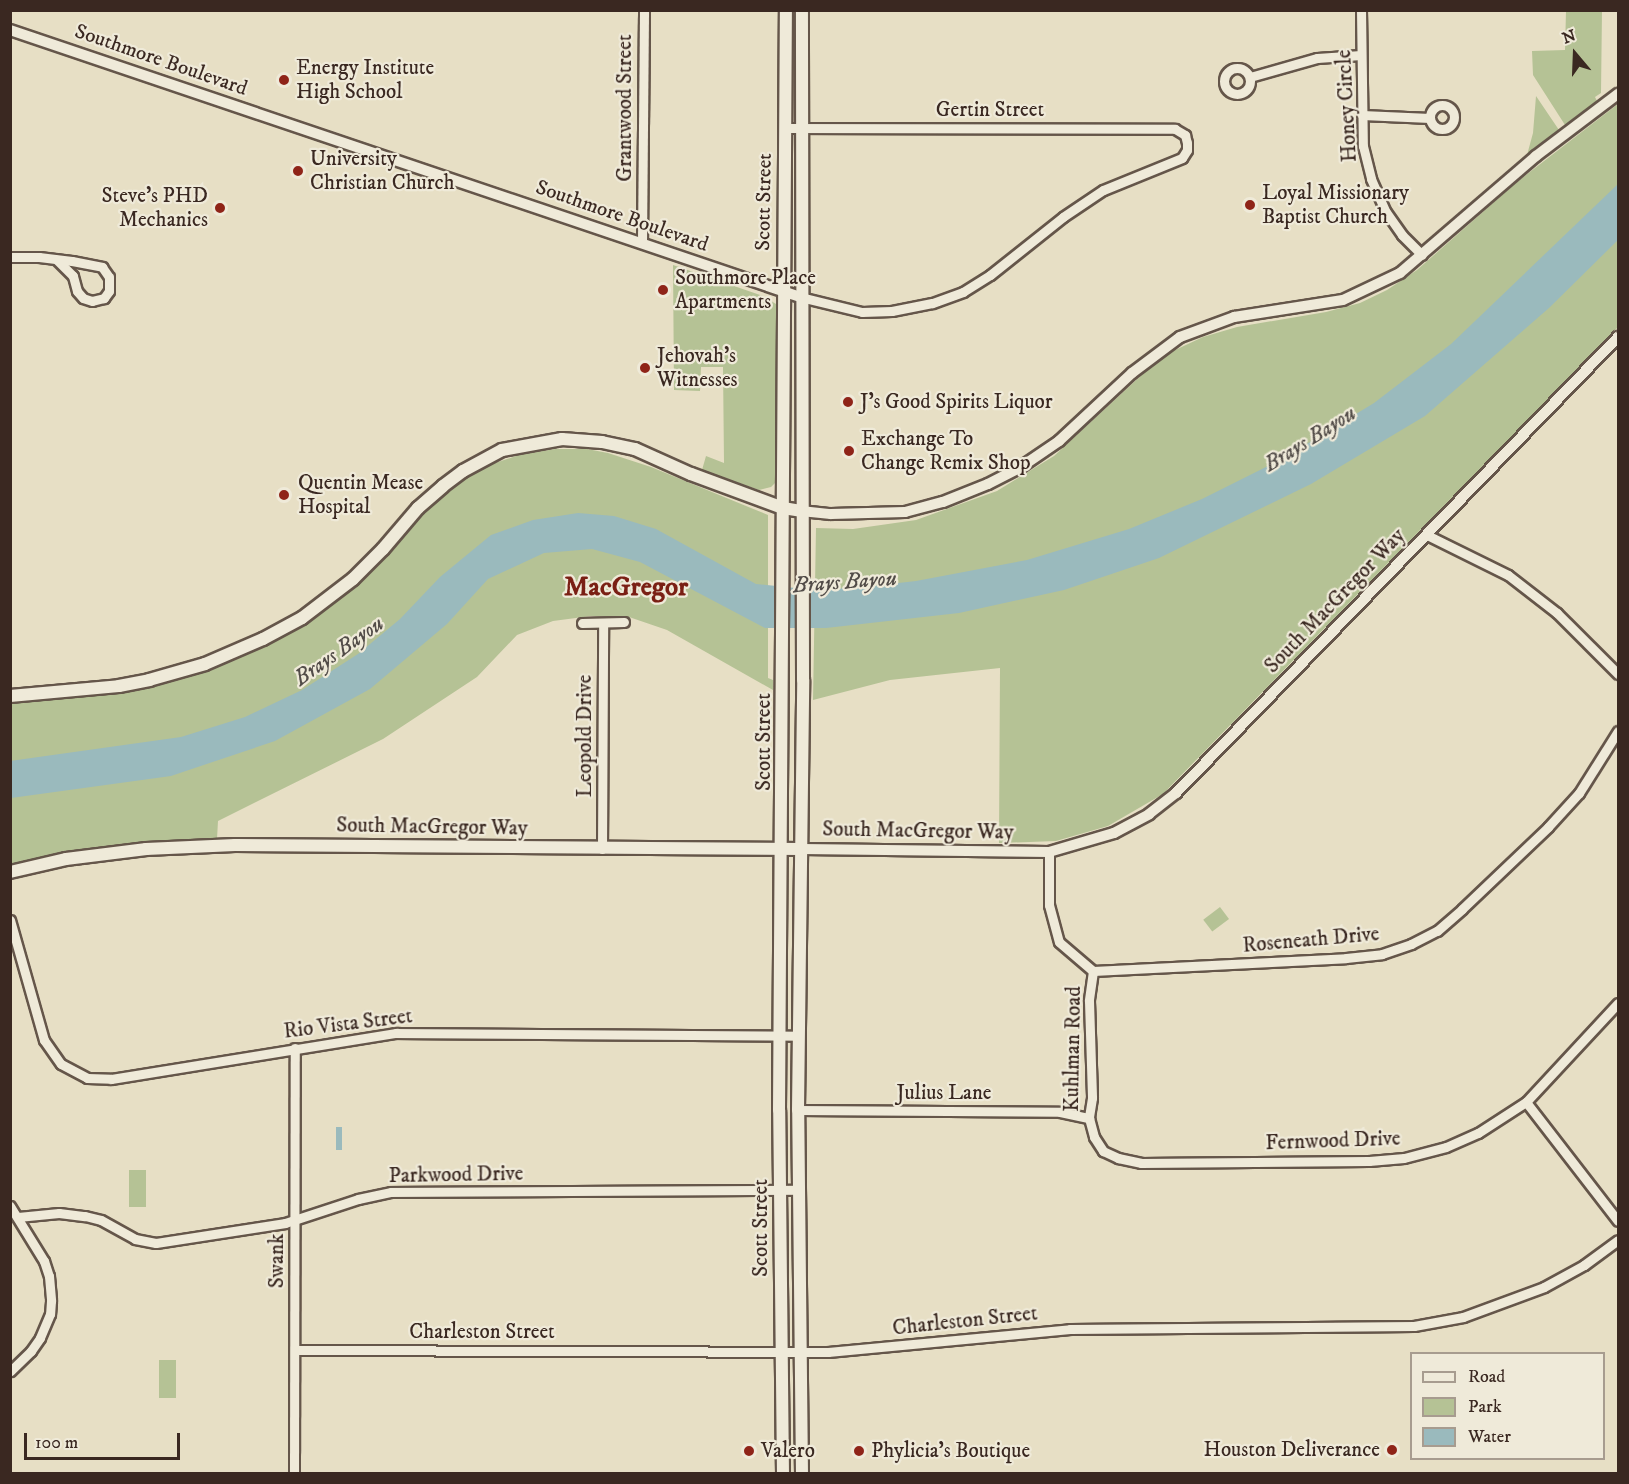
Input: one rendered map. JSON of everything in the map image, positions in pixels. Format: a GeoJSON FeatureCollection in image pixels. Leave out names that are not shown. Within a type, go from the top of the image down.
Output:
{"type":"FeatureCollection","features":[{"type":"Feature","properties":{"kind":"main road","name":"Scott Street"},"geometry":{"type":"LineString","coordinates":[[783,1473],[780,1351],[780,1036],[784,680],[783,291],[786,10]]}},
{"type":"Feature","properties":{"kind":"main road","name":"Scott Street"},"geometry":{"type":"LineString","coordinates":[[802,10],[800,297],[803,680],[798,1110],[802,1473]]}},
{"type":"Feature","properties":{"kind":"main road"},"geometry":{"type":"LineString","coordinates":[[10,696],[118,686],[149,680],[205,664],[263,639],[302,618],[352,579],[383,549],[418,508],[443,486],[463,471],[502,450],[562,439],[602,442],[635,449],[691,474],[783,508],[801,511]]}},
{"type":"Feature","properties":{"kind":"main road","name":"South MacGregor Way"},"geometry":{"type":"LineString","coordinates":[[10,872],[66,859],[136,850],[235,845],[802,849]]}},
{"type":"Feature","properties":{"kind":"street","name":"Grantwood Street"},"geometry":{"type":"LineString","coordinates":[[642,243],[644,10]]}},
{"type":"Feature","properties":{"kind":"street","name":"Honey Circle"},"geometry":{"type":"LineString","coordinates":[[1361,10],[1363,146],[1371,179],[1386,212],[1402,235],[1422,255]]}},
{"type":"Feature","properties":{"kind":"street","name":"Southmore Boulevard"},"geometry":{"type":"LineString","coordinates":[[10,30],[800,297],[862,312],[892,311],[932,303],[963,292],[990,275],[1063,217],[1103,190],[1182,158],[1187,150],[1187,142]]}},
{"type":"Feature","properties":{"kind":"street"},"geometry":{"type":"LineString","coordinates":[[1250,77],[1317,58],[1361,55]]}},
{"type":"Feature","properties":{"kind":"street"},"geometry":{"type":"LineString","coordinates":[[801,511],[843,514],[905,512],[943,502],[1018,469],[1059,441],[1132,373],[1180,337],[1234,318],[1343,300],[1400,273],[1536,156],[1618,94]]}},
{"type":"Feature","properties":{"kind":"street"},"geometry":{"type":"LineString","coordinates":[[1362,115],[1430,118]]}},
{"type":"Feature","properties":{"kind":"street","name":"Gertin Street"},"geometry":{"type":"LineString","coordinates":[[785,128],[1175,129],[1185,135],[1187,142]]}},
{"type":"Feature","properties":{"kind":"street"},"geometry":{"type":"LineString","coordinates":[[10,257],[57,260],[102,267],[109,277],[109,291],[104,298],[92,301],[83,298],[76,291],[73,276],[57,260]]}},
{"type":"Feature","properties":{"kind":"street","name":"South MacGregor Way"},"geometry":{"type":"LineString","coordinates":[[802,849],[1049,852],[1114,833],[1149,814],[1176,793],[1618,337]]}},
{"type":"Feature","properties":{"kind":"street"},"geometry":{"type":"LineString","coordinates":[[1427,535],[1508,575],[1557,614],[1618,674]]}},
{"type":"Feature","properties":{"kind":"street"},"geometry":{"type":"LineString","coordinates":[[582,623],[624,622]]}},
{"type":"Feature","properties":{"kind":"street","name":"Leopold Drive"},"geometry":{"type":"LineString","coordinates":[[602,849],[603,623]]}},
{"type":"Feature","properties":{"kind":"street","name":"Roseneath Drive"},"geometry":{"type":"LineString","coordinates":[[1093,971],[1114,972],[1346,958],[1382,954],[1410,944],[1437,931],[1548,827],[1579,793],[1618,731]]}},
{"type":"Feature","properties":{"kind":"street","name":"Kuhlman Road"},"geometry":{"type":"LineString","coordinates":[[1049,852],[1049,905],[1059,942],[1093,971],[1089,1001],[1092,1098],[1089,1118],[1094,1137],[1103,1150]]}},
{"type":"Feature","properties":{"kind":"street","name":"Rio Vista Street"},"geometry":{"type":"LineString","coordinates":[[10,920],[44,1040],[60,1064],[78,1075],[111,1079],[396,1033],[799,1036]]}},
{"type":"Feature","properties":{"kind":"street","name":"Fernwood Drive"},"geometry":{"type":"LineString","coordinates":[[1103,1150],[1118,1158],[1141,1163],[1369,1161],[1404,1158],[1446,1147],[1478,1133],[1526,1102],[1618,1003]]}},
{"type":"Feature","properties":{"kind":"street","name":"Swank"},"geometry":{"type":"LineString","coordinates":[[294,1473],[295,1048]]}},
{"type":"Feature","properties":{"kind":"street"},"geometry":{"type":"LineString","coordinates":[[1526,1102],[1618,1221]]}},
{"type":"Feature","properties":{"kind":"street","name":"Julius Lane"},"geometry":{"type":"LineString","coordinates":[[798,1110],[1060,1112],[1089,1118]]}},
{"type":"Feature","properties":{"kind":"street","name":"Parkwood Drive"},"geometry":{"type":"LineString","coordinates":[[18,1217],[59,1213],[85,1216],[101,1220],[135,1239],[156,1243],[294,1221],[358,1199],[391,1192],[799,1190]]}},
{"type":"Feature","properties":{"kind":"street"},"geometry":{"type":"LineString","coordinates":[[10,1206],[46,1269],[51,1286],[50,1314],[39,1338],[31,1351],[10,1371]]}},
{"type":"Feature","properties":{"kind":"street","name":"Charleston Street"},"geometry":{"type":"LineString","coordinates":[[295,1350],[801,1351],[900,1347],[1070,1329],[1414,1326],[1463,1317],[1533,1292],[1584,1265],[1618,1240]]}},
{"type":"Feature","properties":{"kind":"green space"},"geometry":{"type":"Polygon","coordinates":[[[1566,11],[1602,11],[1601,93],[1595,97],[1597,101],[1565,125],[1533,75],[1532,51],[1565,50],[1566,11]]]}},
{"type":"Feature","properties":{"kind":"green space"},"geometry":{"type":"Polygon","coordinates":[[[1536,96],[1559,130],[1527,155],[1533,133],[1536,96]]]}},
{"type":"Feature","properties":{"kind":"green space"},"geometry":{"type":"Polygon","coordinates":[[[1618,104],[1618,327],[1163,794],[1108,826],[1056,841],[999,843],[1000,668],[890,680],[813,700],[816,528],[853,529],[916,520],[997,491],[1054,456],[1146,371],[1173,351],[1203,337],[1237,327],[1326,312],[1360,303],[1387,290],[1417,270],[1517,182],[1618,104]]]}},
{"type":"Feature","properties":{"kind":"green space"},"geometry":{"type":"Polygon","coordinates":[[[673,265],[763,296],[776,304],[778,480],[771,487],[759,490],[702,470],[706,456],[724,463],[723,367],[701,367],[700,391],[674,390],[673,265]]]}},
{"type":"Feature","properties":{"kind":"green space"},"geometry":{"type":"Polygon","coordinates":[[[555,449],[587,449],[608,453],[651,467],[768,515],[768,678],[773,680],[773,690],[667,630],[629,617],[591,616],[553,621],[517,635],[477,677],[383,739],[218,821],[217,839],[146,841],[11,865],[11,703],[115,694],[164,684],[208,671],[263,647],[338,600],[376,567],[428,509],[460,481],[486,466],[519,455],[555,449]]]}},
{"type":"Feature","properties":{"kind":"green space"},"geometry":{"type":"Polygon","coordinates":[[[1220,907],[1229,919],[1212,932],[1203,920],[1220,907]]]}},
{"type":"Feature","properties":{"kind":"green space"},"geometry":{"type":"Polygon","coordinates":[[[129,1170],[146,1170],[146,1207],[129,1207],[129,1170]]]}},
{"type":"Feature","properties":{"kind":"green space"},"geometry":{"type":"Polygon","coordinates":[[[159,1360],[176,1360],[176,1398],[159,1398],[159,1360]]]}},
{"type":"Feature","properties":{"kind":"water"},"geometry":{"type":"Polygon","coordinates":[[[1618,184],[1618,240],[1549,308],[1425,416],[1311,484],[1159,558],[1064,590],[959,613],[826,628],[765,628],[640,562],[592,549],[544,553],[488,579],[447,624],[370,689],[275,741],[171,776],[11,798],[10,761],[181,737],[245,717],[302,690],[358,654],[400,619],[440,577],[491,535],[533,520],[578,513],[614,516],[656,529],[756,584],[805,589],[855,588],[916,581],[1027,560],[1129,529],[1202,499],[1282,459],[1374,403],[1451,344],[1618,184]]]}},
{"type":"Feature","properties":{"kind":"water"},"geometry":{"type":"Polygon","coordinates":[[[336,1127],[342,1127],[342,1150],[336,1150],[336,1127]]]}},
{"type":"Feature","properties":{"kind":"place","name":"Energy Institute High School"},"geometry":{"type":"Point","coordinates":[284,80]}},
{"type":"Feature","properties":{"kind":"place","name":"University Christian Church"},"geometry":{"type":"Point","coordinates":[298,171]}},
{"type":"Feature","properties":{"kind":"place","name":"Loyal Missionary Baptist Church"},"geometry":{"type":"Point","coordinates":[1250,205]}},
{"type":"Feature","properties":{"kind":"place","name":"Steve's PHD Mechanics"},"geometry":{"type":"Point","coordinates":[220,208]}},
{"type":"Feature","properties":{"kind":"place","name":"Southmore Place Apartments"},"geometry":{"type":"Point","coordinates":[663,290]}},
{"type":"Feature","properties":{"kind":"place","name":"Jehovah's Witnesses"},"geometry":{"type":"Point","coordinates":[645,368]}},
{"type":"Feature","properties":{"kind":"place","name":"J's Good Spirits Liquor"},"geometry":{"type":"Point","coordinates":[848,402]}},
{"type":"Feature","properties":{"kind":"place","name":"Exchange To Change Remix Shop"},"geometry":{"type":"Point","coordinates":[849,451]}},
{"type":"Feature","properties":{"kind":"place","name":"Quentin Mease Hospital"},"geometry":{"type":"Point","coordinates":[284,495]}},
{"type":"Feature","properties":{"kind":"place","name":"Houston Deliverance"},"geometry":{"type":"Point","coordinates":[1392,1450]}},
{"type":"Feature","properties":{"kind":"place","name":"Valero"},"geometry":{"type":"Point","coordinates":[749,1451]}},
{"type":"Feature","properties":{"kind":"place","name":"Phylicia's Boutique"},"geometry":{"type":"Point","coordinates":[859,1451]}},
{"type":"Feature","properties":{"kind":"district","name":"MacGregor"},"geometry":{"type":"Point","coordinates":[626,588]}},
{"type":"Feature","properties":{"kind":"water label","name":"Brays Bayou"},"geometry":{"type":"Point","coordinates":[1310,439]}},
{"type":"Feature","properties":{"kind":"water label","name":"Brays Bayou"},"geometry":{"type":"Point","coordinates":[845,582]}},
{"type":"Feature","properties":{"kind":"water label","name":"Brays Bayou"},"geometry":{"type":"Point","coordinates":[339,651]}}]}
